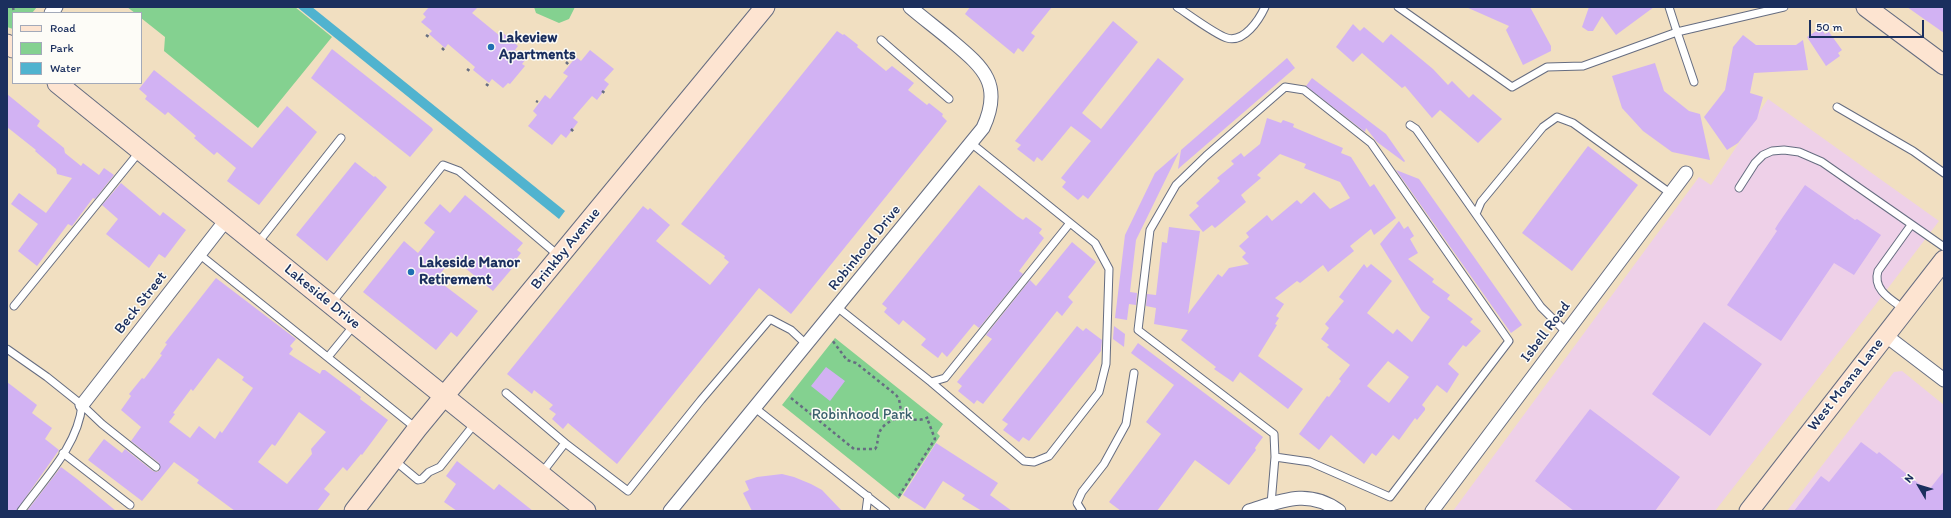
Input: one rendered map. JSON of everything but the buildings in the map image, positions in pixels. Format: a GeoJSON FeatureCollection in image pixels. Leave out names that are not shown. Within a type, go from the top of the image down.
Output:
{"type":"FeatureCollection","features":[{"type":"Feature","properties":{"kind":"street","name":"Brinkby Avenue"},"geometry":{"type":"LineString","coordinates":[[354,511],[417,429],[765,7]]}},
{"type":"Feature","properties":{"kind":"street","name":"Robinhood Drive"},"geometry":{"type":"LineString","coordinates":[[670,511],[971,143],[983,128],[989,116],[991,95],[986,74],[978,62],[910,7]]}},
{"type":"Feature","properties":{"kind":"street"},"geometry":{"type":"LineString","coordinates":[[1866,7],[1944,65]]}},
{"type":"Feature","properties":{"kind":"street","name":"Lakeside Drive"},"geometry":{"type":"LineString","coordinates":[[58,84],[586,511]]}},
{"type":"Feature","properties":{"kind":"street","name":"Isbell Road"},"geometry":{"type":"LineString","coordinates":[[1432,511],[1686,172]]}},
{"type":"Feature","properties":{"kind":"street","name":"Beck Street"},"geometry":{"type":"LineString","coordinates":[[82,405],[226,220]]}},
{"type":"Feature","properties":{"kind":"street","name":"West Moana Lane"},"geometry":{"type":"LineString","coordinates":[[1749,511],[1944,260]]}},
{"type":"Feature","properties":{"kind":"street"},"geometry":{"type":"LineString","coordinates":[[1885,335],[1944,380]]}},
{"type":"Feature","properties":{"kind":"street"},"geometry":{"type":"LineString","coordinates":[[1249,511],[1290,498],[1305,497],[1322,502],[1339,511]]}},
{"type":"Feature","properties":{"kind":"lane"},"geometry":{"type":"LineString","coordinates":[[1177,7],[1228,38],[1239,37],[1250,28],[1259,20],[1264,7]]}},
{"type":"Feature","properties":{"kind":"lane"},"geometry":{"type":"LineString","coordinates":[[1398,7],[1512,86],[1547,67],[1583,66],[1677,32],[1784,7]]}},
{"type":"Feature","properties":{"kind":"lane"},"geometry":{"type":"LineString","coordinates":[[1669,7],[1694,82]]}},
{"type":"Feature","properties":{"kind":"lane"},"geometry":{"type":"LineString","coordinates":[[882,40],[949,99]]}},
{"type":"Feature","properties":{"kind":"lane"},"geometry":{"type":"LineString","coordinates":[[1271,504],[1275,457],[1274,434],[1138,330],[1150,230],[1176,186],[1206,156],[1285,88],[1304,90],[1371,143],[1509,341],[1390,497],[1310,462],[1275,457]]}},
{"type":"Feature","properties":{"kind":"lane"},"geometry":{"type":"LineString","coordinates":[[1837,107],[1913,151],[1944,173]]}},
{"type":"Feature","properties":{"kind":"lane"},"geometry":{"type":"LineString","coordinates":[[1476,214],[1481,202],[1543,127],[1557,117],[1573,123],[1670,193]]}},
{"type":"Feature","properties":{"kind":"lane"},"geometry":{"type":"LineString","coordinates":[[1410,124],[1416,129],[1541,307],[1566,332]]}},
{"type":"Feature","properties":{"kind":"lane"},"geometry":{"type":"LineString","coordinates":[[256,245],[342,138]]}},
{"type":"Feature","properties":{"kind":"lane"},"geometry":{"type":"LineString","coordinates":[[838,307],[931,382],[1024,461],[1034,462],[1049,456],[1099,392],[1106,364],[1109,269],[1095,243],[971,143]]}},
{"type":"Feature","properties":{"kind":"lane"},"geometry":{"type":"LineString","coordinates":[[1739,188],[1755,163],[1763,155],[1772,151],[1784,150],[1799,152],[1822,162],[1944,247]]}},
{"type":"Feature","properties":{"kind":"lane"},"geometry":{"type":"LineString","coordinates":[[14,306],[140,151]]}},
{"type":"Feature","properties":{"kind":"lane"},"geometry":{"type":"LineString","coordinates":[[331,304],[443,165],[459,171],[560,257]]}},
{"type":"Feature","properties":{"kind":"lane"},"geometry":{"type":"LineString","coordinates":[[931,382],[945,378],[1070,223]]}},
{"type":"Feature","properties":{"kind":"lane"},"geometry":{"type":"LineString","coordinates":[[1905,310],[1880,289],[1876,277],[1878,271],[1911,224]]}},
{"type":"Feature","properties":{"kind":"lane"},"geometry":{"type":"LineString","coordinates":[[199,254],[417,429]]}},
{"type":"Feature","properties":{"kind":"lane"},"geometry":{"type":"LineString","coordinates":[[506,393],[565,443],[628,491],[701,400],[770,320],[791,330],[807,345]]}},
{"type":"Feature","properties":{"kind":"lane"},"geometry":{"type":"LineString","coordinates":[[328,357],[355,324]]}},
{"type":"Feature","properties":{"kind":"lane"},"geometry":{"type":"LineString","coordinates":[[7,349],[82,405],[102,424],[156,467]]}},
{"type":"Feature","properties":{"kind":"lane"},"geometry":{"type":"LineString","coordinates":[[1082,511],[1077,503],[1082,492],[1104,464],[1126,424],[1134,373]]}},
{"type":"Feature","properties":{"kind":"lane"},"geometry":{"type":"LineString","coordinates":[[21,511],[71,443],[80,420],[82,405]]}},
{"type":"Feature","properties":{"kind":"lane"},"geometry":{"type":"LineString","coordinates":[[755,408],[886,511]]}},
{"type":"Feature","properties":{"kind":"lane"},"geometry":{"type":"LineString","coordinates":[[393,460],[418,480],[422,480],[429,472],[440,467],[477,422]]}},
{"type":"Feature","properties":{"kind":"lane"},"geometry":{"type":"LineString","coordinates":[[541,474],[565,443]]}},
{"type":"Feature","properties":{"kind":"lane"},"geometry":{"type":"LineString","coordinates":[[63,453],[130,505]]}},
{"type":"Feature","properties":{"kind":"lane"},"geometry":{"type":"LineString","coordinates":[[866,511],[868,496]]}},
{"type":"Feature","properties":{"kind":"path"},"geometry":{"type":"LineString","coordinates":[[566,62],[570,65]]}},
{"type":"Feature","properties":{"kind":"path"},"geometry":{"type":"LineString","coordinates":[[467,68],[471,72]]}},
{"type":"Feature","properties":{"kind":"path"},"geometry":{"type":"LineString","coordinates":[[486,84],[490,87]]}},
{"type":"Feature","properties":{"kind":"path"},"geometry":{"type":"LineString","coordinates":[[602,91],[606,94]]}},
{"type":"Feature","properties":{"kind":"path"},"geometry":{"type":"LineString","coordinates":[[571,129],[575,133]]}},
{"type":"Feature","properties":{"kind":"path"},"geometry":{"type":"LineString","coordinates":[[832,340],[847,360],[856,363],[896,395],[899,399],[902,418]]}},
{"type":"Feature","properties":{"kind":"path"},"geometry":{"type":"LineString","coordinates":[[791,398],[854,450],[875,449],[878,446],[878,436],[881,429],[888,422],[902,418],[917,420],[929,417],[935,439],[899,496]]}},
{"type":"Feature","properties":{"kind":"shaded area"},"geometry":{"type":"Polygon","coordinates":[[[1768,99],[1939,221],[1876,304],[1715,511],[1453,511],[1699,177],[1711,185],[1768,99]]]}},
{"type":"Feature","properties":{"kind":"shaded area"},"geometry":{"type":"Polygon","coordinates":[[[1902,371],[1944,405],[1944,511],[1787,511],[1894,372],[1902,371]]]}},
{"type":"Feature","properties":{"kind":"green space"},"geometry":{"type":"Polygon","coordinates":[[[7,7],[37,7],[33,12],[12,12],[12,29],[7,27],[7,7]]]}},
{"type":"Feature","properties":{"kind":"green space"},"geometry":{"type":"Polygon","coordinates":[[[127,7],[295,7],[332,37],[258,128],[164,51],[165,37],[142,19],[142,12],[134,12],[127,7]]]}},
{"type":"Feature","properties":{"kind":"green space"},"geometry":{"type":"Polygon","coordinates":[[[534,7],[575,7],[569,19],[559,23],[536,13],[534,7]]]}},
{"type":"Feature","properties":{"kind":"green space","name":"Robinhood Park"},"geometry":{"type":"Polygon","coordinates":[[[835,338],[943,424],[937,433],[940,436],[899,499],[782,405],[835,338]]]}},
{"type":"Feature","properties":{"kind":"water"},"geometry":{"type":"Polygon","coordinates":[[[297,7],[312,7],[565,211],[559,219],[297,7]]]}},
{"type":"Feature","properties":{"kind":"place","name":"Lakeview Apartments"},"geometry":{"type":"Point","coordinates":[491,47]}},
{"type":"Feature","properties":{"kind":"place","name":"Lakeside Manor Retirement"},"geometry":{"type":"Point","coordinates":[411,272]}}]}
